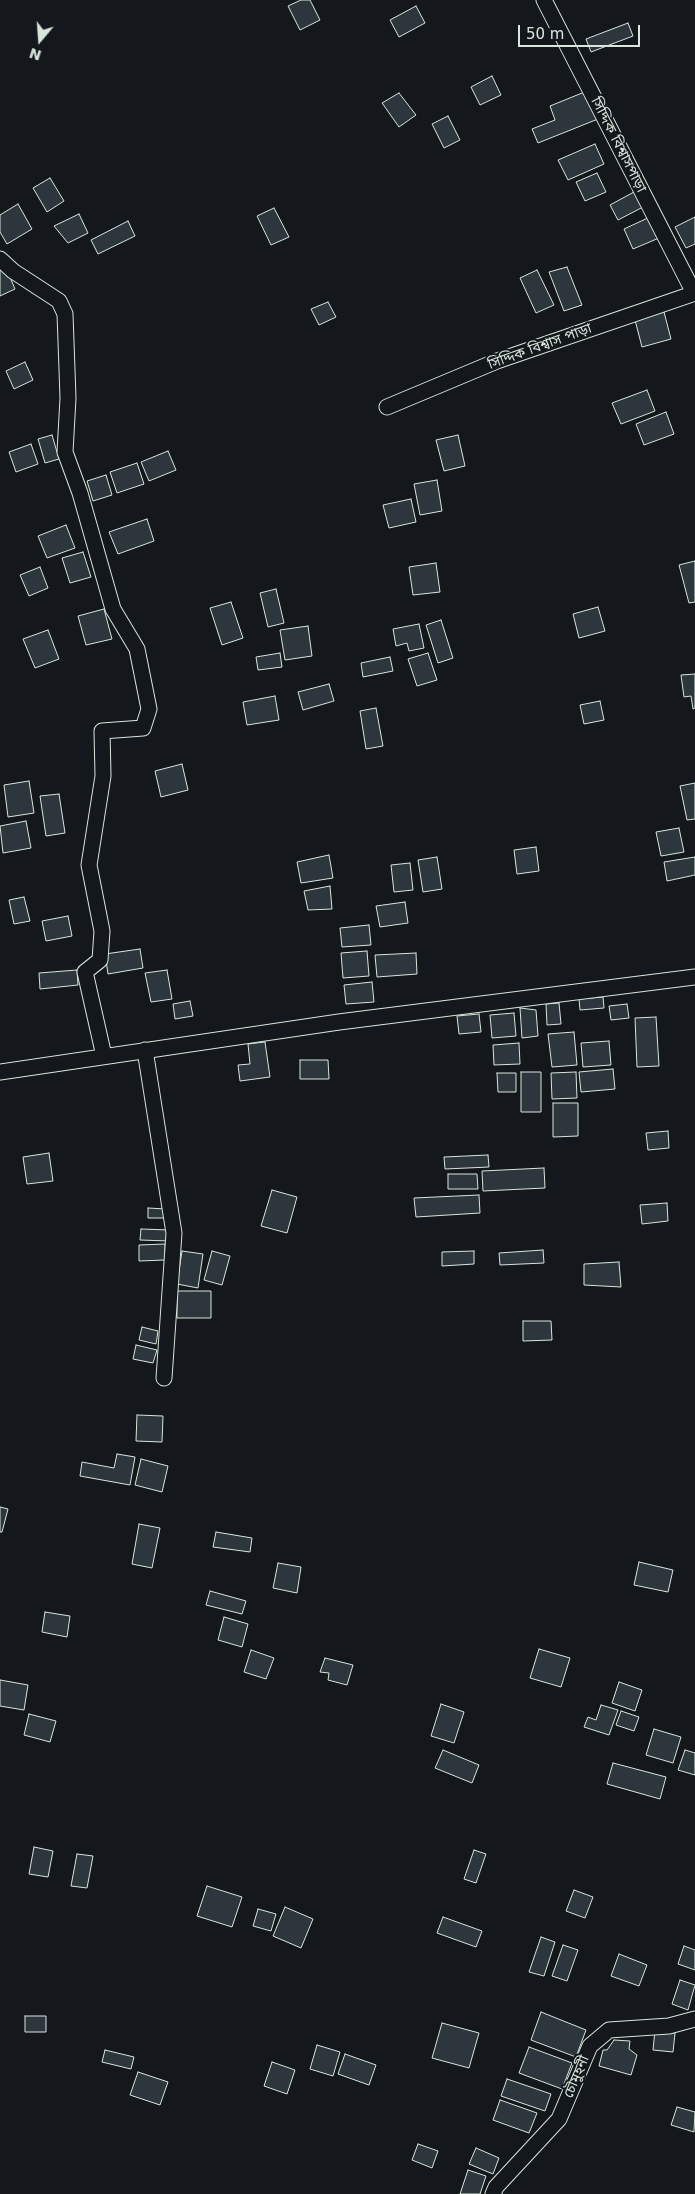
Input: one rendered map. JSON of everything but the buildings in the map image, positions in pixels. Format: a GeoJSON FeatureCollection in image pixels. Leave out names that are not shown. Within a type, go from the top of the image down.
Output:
{"type":"FeatureCollection","features":[{"type":"Feature","properties":{"kind":"street","name":"সিদ্দিক বিশ্বাসপাড়া"},"geometry":{"type":"LineString","coordinates":[[544,1],[693,291]]}},
{"type":"Feature","properties":{"kind":"street"},"geometry":{"type":"LineString","coordinates":[[0,259],[13,271],[59,301],[65,314],[68,398],[65,452],[80,493],[114,609],[137,649],[149,709],[143,728],[102,731],[103,776],[88,865],[102,931],[100,960],[85,972],[104,1056]]}},
{"type":"Feature","properties":{"kind":"street","name":"সিদ্দিক বিশ্বাস পাড়া"},"geometry":{"type":"LineString","coordinates":[[387,407],[497,361],[693,291]]}},
{"type":"Feature","properties":{"kind":"street"},"geometry":{"type":"LineString","coordinates":[[0,1072],[339,1022],[695,977]]}},
{"type":"Feature","properties":{"kind":"street"},"geometry":{"type":"LineString","coordinates":[[145,1050],[174,1234],[164,1378]]}},
{"type":"Feature","properties":{"kind":"street","name":"চৌমুহনী"},"geometry":{"type":"LineString","coordinates":[[493,2194],[496,2187],[559,2119],[590,2046],[609,2030],[669,2026],[695,2019]]}}]}
